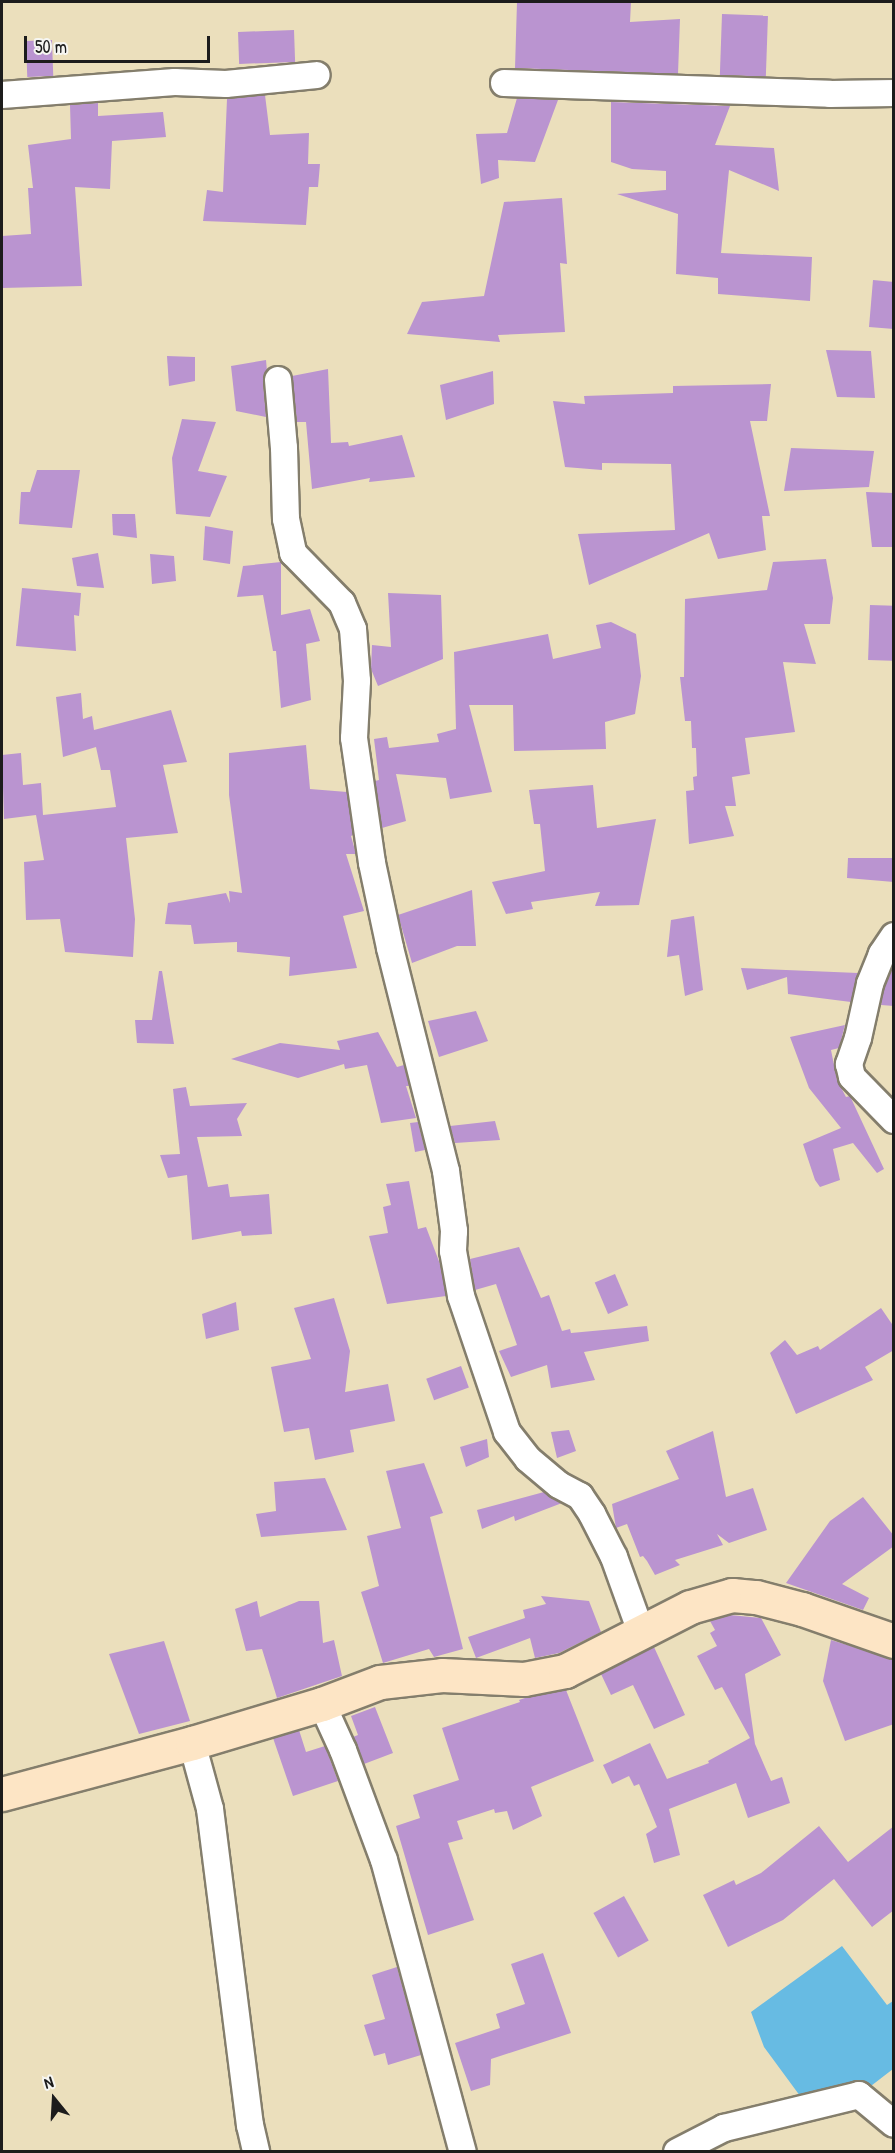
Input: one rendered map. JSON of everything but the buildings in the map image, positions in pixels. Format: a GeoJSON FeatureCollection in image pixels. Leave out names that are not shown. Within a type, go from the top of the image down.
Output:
{"type":"FeatureCollection","features":[{"type":"Feature","properties":{"kind":"street"},"geometry":{"type":"LineString","coordinates":[[2,95],[175,82],[226,84],[317,75]]}},
{"type":"Feature","properties":{"kind":"street"},"geometry":{"type":"LineString","coordinates":[[504,83],[830,94],[894,93]]}},
{"type":"Feature","properties":{"kind":"street"},"geometry":{"type":"LineString","coordinates":[[278,380],[284,448],[286,519],[293,553],[342,603],[353,629],[357,681],[354,738],[372,863],[390,948],[446,1171],[454,1230],[453,1251],[461,1296],[507,1432],[528,1459],[559,1485],[580,1496],[614,1557],[641,1632]]}},
{"type":"Feature","properties":{"kind":"street"},"geometry":{"type":"LineString","coordinates":[[894,936],[882,954],[870,984],[858,1038],[849,1064],[852,1077],[894,1120]]}},
{"type":"Feature","properties":{"kind":"street"},"geometry":{"type":"LineString","coordinates":[[2,1794],[192,1743],[322,1704],[380,1682],[442,1675],[524,1679],[565,1671],[690,1607],[732,1595],[756,1597],[802,1609],[894,1641]]}},
{"type":"Feature","properties":{"kind":"street"},"geometry":{"type":"LineString","coordinates":[[322,1704],[343,1750],[384,1860],[463,2151]]}},
{"type":"Feature","properties":{"kind":"street"},"geometry":{"type":"LineString","coordinates":[[192,1743],[210,1809],[250,2125],[256,2151]]}},
{"type":"Feature","properties":{"kind":"street"},"geometry":{"type":"LineString","coordinates":[[676,2151],[724,2128],[859,2095],[894,2124]]}},
{"type":"Feature","properties":{"kind":"water"},"geometry":{"type":"Polygon","coordinates":[[[842,1946],[887,2005],[893,2001],[893,2069],[867,2089],[803,2100],[764,2047],[751,2012],[842,1946]]]}}]}
